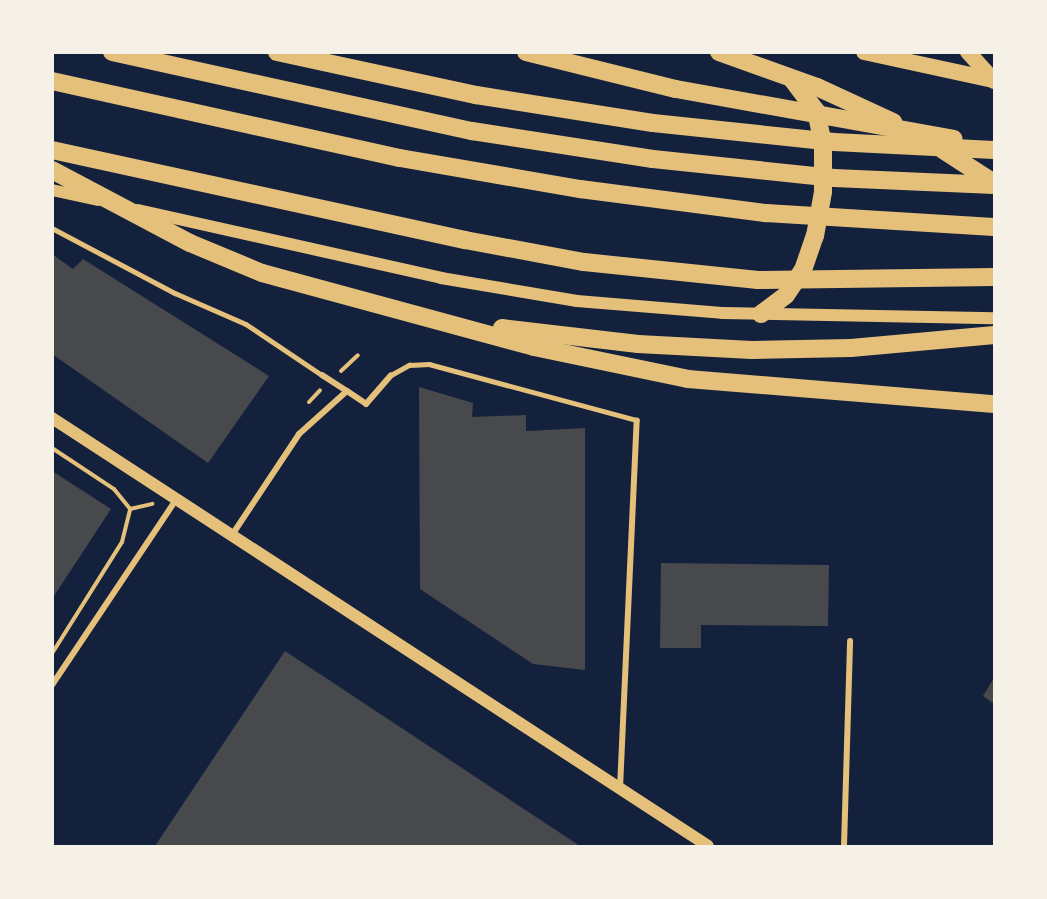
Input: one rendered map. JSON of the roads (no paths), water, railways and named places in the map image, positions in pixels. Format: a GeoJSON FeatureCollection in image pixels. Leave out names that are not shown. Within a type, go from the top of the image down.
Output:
{"type":"FeatureCollection","features":[{"type":"Feature","properties":{"kind":"highway"},"geometry":{"type":"LineString","coordinates":[[112,52],[472,130],[652,159],[834,178],[994,184]]}},
{"type":"Feature","properties":{"kind":"highway"},"geometry":{"type":"LineString","coordinates":[[277,52],[476,95],[653,123],[834,142],[994,148]]}},
{"type":"Feature","properties":{"kind":"highway"},"geometry":{"type":"LineString","coordinates":[[526,52],[676,89],[994,148]]}},
{"type":"Feature","properties":{"kind":"highway"},"geometry":{"type":"LineString","coordinates":[[718,52],[788,75],[910,130],[994,184]]}},
{"type":"Feature","properties":{"kind":"highway"},"geometry":{"type":"LineString","coordinates":[[864,52],[994,81]]}},
{"type":"Feature","properties":{"kind":"highway"},"geometry":{"type":"LineString","coordinates":[[968,52],[994,81]]}},
{"type":"Feature","properties":{"kind":"highway"},"geometry":{"type":"LineString","coordinates":[[761,315],[786,296],[803,270],[815,236],[823,192],[823,144],[816,111],[788,75]]}},
{"type":"Feature","properties":{"kind":"highway"},"geometry":{"type":"LineString","coordinates":[[52,81],[400,158],[580,189],[766,213],[994,227]]}},
{"type":"Feature","properties":{"kind":"highway"},"geometry":{"type":"LineString","coordinates":[[52,150],[527,252],[649,271],[758,280],[994,277]]}},
{"type":"Feature","properties":{"kind":"highway"},"geometry":{"type":"LineString","coordinates":[[52,170],[227,260],[296,285],[396,311],[639,371],[739,384],[994,404]]}},
{"type":"Feature","properties":{"kind":"highway"},"geometry":{"type":"LineString","coordinates":[[396,311],[562,337],[752,350],[851,348],[994,335]]}},
{"type":"Feature","properties":{"kind":"main road"},"geometry":{"type":"LineString","coordinates":[[52,190],[507,291],[647,308],[761,315],[994,318]]}},
{"type":"Feature","properties":{"kind":"main road"},"geometry":{"type":"LineString","coordinates":[[52,418],[708,846]]}},
{"type":"Feature","properties":{"kind":"street"},"geometry":{"type":"LineString","coordinates":[[322,375],[366,404],[391,375]]}},
{"type":"Feature","properties":{"kind":"street"},"geometry":{"type":"LineString","coordinates":[[232,535],[299,434],[347,391]]}},
{"type":"Feature","properties":{"kind":"street"},"geometry":{"type":"LineString","coordinates":[[620,790],[637,420]]}},
{"type":"Feature","properties":{"kind":"street"},"geometry":{"type":"LineString","coordinates":[[52,685],[177,498]]}},
{"type":"Feature","properties":{"kind":"street"},"geometry":{"type":"LineString","coordinates":[[844,846],[850,641]]}},
{"type":"Feature","properties":{"kind":"lane"},"geometry":{"type":"LineString","coordinates":[[52,228],[175,293],[246,324],[322,375]]}},
{"type":"Feature","properties":{"kind":"lane"},"geometry":{"type":"LineString","coordinates":[[391,375],[409,365],[429,364],[637,420]]}}]}
